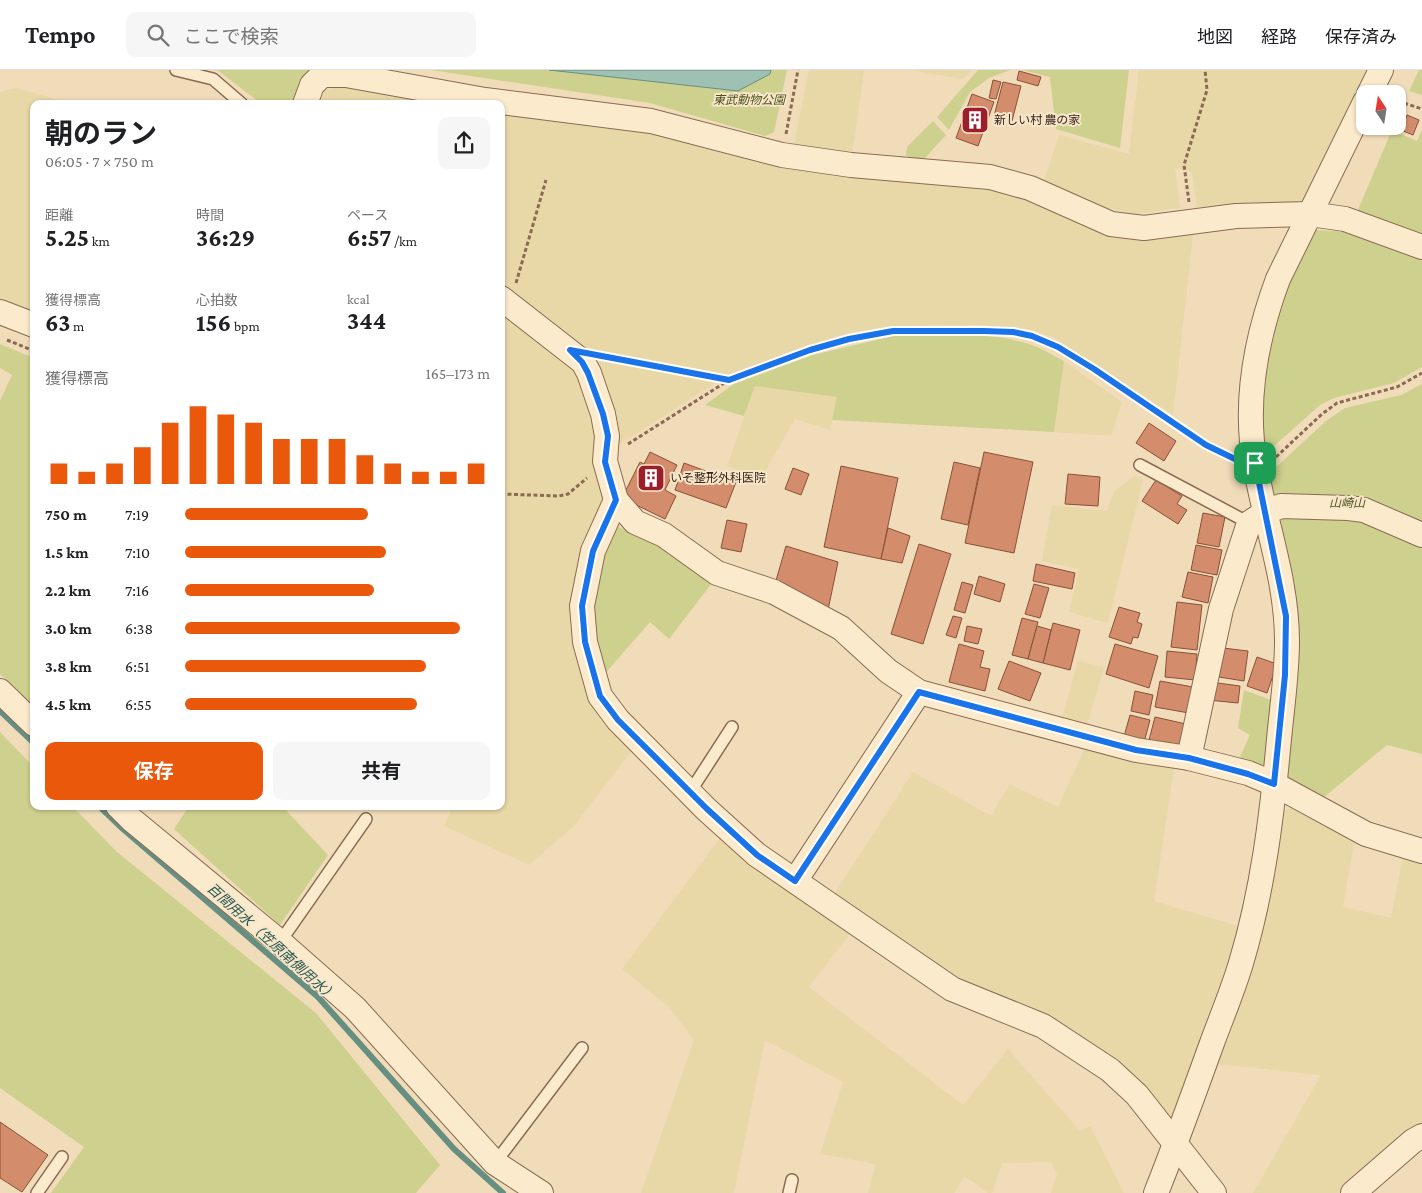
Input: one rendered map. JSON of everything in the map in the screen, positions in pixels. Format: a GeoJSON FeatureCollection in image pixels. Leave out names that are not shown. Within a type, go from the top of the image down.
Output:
{"type":"FeatureCollection","features":[{"type":"Feature","properties":{"kind":"street"},"geometry":{"type":"LineString","coordinates":[[1374,85],[1381,70]]}},
{"type":"Feature","properties":{"kind":"street"},"geometry":{"type":"LineString","coordinates":[[306,100],[312,85],[322,75],[346,75],[485,100]]}},
{"type":"Feature","properties":{"kind":"street"},"geometry":{"type":"LineString","coordinates":[[505,103],[651,121],[782,155],[851,165],[990,177],[1030,188],[1111,224],[1144,228],[1236,216],[1310,214],[1345,219],[1422,247]]}},
{"type":"Feature","properties":{"kind":"street"},"geometry":{"type":"LineString","coordinates":[[1156,1193],[1241,965],[1260,890],[1274,784],[1285,675],[1286,616],[1258,517],[1257,474],[1250,428],[1251,394],[1259,346],[1268,305],[1278,279],[1356,120]]}},
{"type":"Feature","properties":{"kind":"street"},"geometry":{"type":"LineString","coordinates":[[505,301],[582,362],[603,414],[608,436],[605,462],[616,500],[634,522],[664,535],[717,573],[774,592],[841,628],[888,670],[919,692],[1136,750],[1189,758],[1248,774],[1274,784],[1366,834],[1422,851]]}},
{"type":"Feature","properties":{"kind":"street"},"geometry":{"type":"LineString","coordinates":[[0,312],[30,323]]}},
{"type":"Feature","properties":{"kind":"street"},"geometry":{"type":"LineString","coordinates":[[616,500],[593,551],[582,606],[585,642],[593,676],[600,696],[618,720],[757,855],[952,990],[1043,1026],[1110,1070],[1137,1096],[1214,1193]]}},
{"type":"Feature","properties":{"kind":"street"},"geometry":{"type":"LineString","coordinates":[[1189,758],[1220,610],[1258,517],[1281,506],[1356,509],[1372,513],[1422,535]]}},
{"type":"Feature","properties":{"kind":"street"},"geometry":{"type":"LineString","coordinates":[[0,691],[30,720]]}},
{"type":"Feature","properties":{"kind":"street"},"geometry":{"type":"LineString","coordinates":[[795,881],[919,692]]}},
{"type":"Feature","properties":{"kind":"street"},"geometry":{"type":"LineString","coordinates":[[122,810],[280,942],[355,1008],[495,1163],[541,1193]]}},
{"type":"Feature","properties":{"kind":"street"},"geometry":{"type":"LineString","coordinates":[[1353,1193],[1413,1142],[1421,1138]]}},
{"type":"Feature","properties":{"kind":"lane"},"geometry":{"type":"LineString","coordinates":[[176,70],[213,79],[237,100]]}},
{"type":"Feature","properties":{"kind":"lane"},"geometry":{"type":"LineString","coordinates":[[1140,465],[1258,517]]}},
{"type":"Feature","properties":{"kind":"lane"},"geometry":{"type":"LineString","coordinates":[[690,792],[732,727]]}},
{"type":"Feature","properties":{"kind":"lane"},"geometry":{"type":"LineString","coordinates":[[280,942],[366,818]]}},
{"type":"Feature","properties":{"kind":"lane"},"geometry":{"type":"LineString","coordinates":[[495,1163],[582,1048]]}},
{"type":"Feature","properties":{"kind":"lane"},"geometry":{"type":"LineString","coordinates":[[36,1193],[62,1157]]}},
{"type":"Feature","properties":{"kind":"lane"},"geometry":{"type":"LineString","coordinates":[[790,1193],[792,1180]]}},
{"type":"Feature","properties":{"kind":"path"},"geometry":{"type":"LineString","coordinates":[[782,155],[798,70]]}},
{"type":"Feature","properties":{"kind":"path"},"geometry":{"type":"LineString","coordinates":[[1192,222],[1184,166],[1207,90],[1205,70]]}},
{"type":"Feature","properties":{"kind":"path"},"geometry":{"type":"LineString","coordinates":[[1406,104],[1422,109]]}},
{"type":"Feature","properties":{"kind":"path"},"geometry":{"type":"LineString","coordinates":[[505,301],[546,180]]}},
{"type":"Feature","properties":{"kind":"path"},"geometry":{"type":"LineString","coordinates":[[505,494],[558,496],[568,494],[615,453],[729,380],[810,350],[849,339],[893,331],[1013,332],[1032,336],[1058,347],[1094,369],[1206,445],[1239,461],[1257,474],[1322,414],[1337,403],[1397,387],[1422,373]]}},
{"type":"Feature","properties":{"kind":"path"},"geometry":{"type":"LineString","coordinates":[[3,339],[30,349]]}},
{"type":"Feature","properties":{"kind":"path"},"geometry":{"type":"LineString","coordinates":[[602,356],[729,380]]}},
{"type":"Feature","properties":{"kind":"shaded area"},"geometry":{"type":"Polygon","coordinates":[[[549,70],[771,70],[770,74],[738,91],[549,70]]]}},
{"type":"Feature","properties":{"kind":"shaded area"},"geometry":{"type":"Polygon","coordinates":[[[809,70],[864,70],[852,156],[794,145],[809,70]]]}},
{"type":"Feature","properties":{"kind":"shaded area"},"geometry":{"type":"Polygon","coordinates":[[[911,70],[971,70],[963,79],[911,70]]]}},
{"type":"Feature","properties":{"kind":"shaded area"},"geometry":{"type":"Polygon","coordinates":[[[1139,70],[1370,70],[1363,85],[1356,85],[1356,99],[1306,203],[1293,206],[1237,203],[1197,207],[1192,172],[1175,167],[1180,208],[1136,214],[1106,208],[1044,181],[1059,135],[1129,154],[1139,70]]]}},
{"type":"Feature","properties":{"kind":"shaded area"},"geometry":{"type":"Polygon","coordinates":[[[343,85],[422,100],[320,100],[325,90],[343,85]]]}},
{"type":"Feature","properties":{"kind":"shaded area"},"geometry":{"type":"Polygon","coordinates":[[[16,88],[59,100],[30,100],[30,313],[0,303],[0,92],[16,88]]]}},
{"type":"Feature","properties":{"kind":"shaded area"},"geometry":{"type":"Polygon","coordinates":[[[505,114],[651,132],[985,188],[1020,195],[1151,238],[1193,235],[1173,415],[1053,337],[1031,330],[981,325],[894,326],[848,333],[807,346],[728,375],[612,449],[607,395],[505,294],[505,114]]]}},
{"type":"Feature","properties":{"kind":"shaded area"},"geometry":{"type":"Polygon","coordinates":[[[505,312],[571,365],[587,395],[599,433],[606,500],[572,606],[633,749],[574,826],[529,865],[444,826],[451,810],[505,810],[505,312]]]}},
{"type":"Feature","properties":{"kind":"shaded area"},"geometry":{"type":"Polygon","coordinates":[[[1064,361],[1122,402],[1111,436],[1054,432],[1064,361]]]}},
{"type":"Feature","properties":{"kind":"shaded area"},"geometry":{"type":"Polygon","coordinates":[[[755,386],[837,397],[830,430],[795,419],[760,480],[727,466],[755,386]]]}},
{"type":"Feature","properties":{"kind":"shaded area"},"geometry":{"type":"Polygon","coordinates":[[[1135,476],[1143,479],[1108,623],[1069,612],[1079,569],[1042,561],[1052,505],[1107,511],[1114,491],[1135,476]]]}},
{"type":"Feature","properties":{"kind":"shaded area"},"geometry":{"type":"Polygon","coordinates":[[[1078,661],[1104,667],[1086,729],[1061,722],[1078,661]]]}},
{"type":"Feature","properties":{"kind":"shaded area"},"geometry":{"type":"Polygon","coordinates":[[[1086,746],[1139,763],[1174,768],[1154,901],[1238,926],[1234,946],[1173,1117],[1167,1121],[958,985],[833,896],[913,772],[991,816],[1010,784],[1058,807],[1086,746]]]}},
{"type":"Feature","properties":{"kind":"shaded area"},"geometry":{"type":"Polygon","coordinates":[[[1293,805],[1354,843],[1343,907],[1391,918],[1403,856],[1422,862],[1422,1126],[1342,1193],[1253,1193],[1321,1075],[1216,1064],[1262,929],[1283,812],[1293,805]]]}},
{"type":"Feature","properties":{"kind":"shaded area"},"geometry":{"type":"Polygon","coordinates":[[[720,838],[852,931],[809,987],[963,1105],[1008,1049],[1080,1131],[1090,1126],[1124,1193],[1051,1193],[1057,1174],[1051,1162],[1002,1163],[992,1193],[988,1193],[964,1176],[955,1193],[868,1193],[876,1164],[820,1154],[843,1082],[765,1040],[734,1193],[641,1193],[694,1040],[669,1007],[622,969],[720,838]]]}},
{"type":"Feature","properties":{"kind":"green space"},"geometry":{"type":"Polygon","coordinates":[[[217,70],[310,70],[300,81],[293,100],[257,100],[217,70]]]}},
{"type":"Feature","properties":{"kind":"green space","name":"東武動物公園"},"geometry":{"type":"Polygon","coordinates":[[[431,70],[787,70],[774,132],[765,136],[650,103],[431,70]]]}},
{"type":"Feature","properties":{"kind":"green space"},"geometry":{"type":"Polygon","coordinates":[[[978,70],[1011,70],[989,78],[970,92],[949,130],[937,117],[978,70]]]}},
{"type":"Feature","properties":{"kind":"green space"},"geometry":{"type":"Polygon","coordinates":[[[1022,70],[1129,70],[1120,148],[1056,129],[1050,77],[1022,70]]]}},
{"type":"Feature","properties":{"kind":"green space"},"geometry":{"type":"Polygon","coordinates":[[[1419,70],[1422,70],[1422,95],[1409,91],[1419,70]]]}},
{"type":"Feature","properties":{"kind":"green space"},"geometry":{"type":"Polygon","coordinates":[[[933,121],[946,135],[925,158],[910,158],[906,155],[907,147],[933,121]]]}},
{"type":"Feature","properties":{"kind":"green space"},"geometry":{"type":"Polygon","coordinates":[[[1422,130],[1422,236],[1357,212],[1390,135],[1403,135],[1417,141],[1422,130]]]}},
{"type":"Feature","properties":{"kind":"green space"},"geometry":{"type":"Polygon","coordinates":[[[1316,230],[1351,232],[1422,257],[1422,367],[1394,383],[1334,398],[1320,405],[1273,447],[1265,446],[1263,426],[1264,384],[1271,340],[1289,281],[1316,230]]]}},
{"type":"Feature","properties":{"kind":"green space"},"geometry":{"type":"Polygon","coordinates":[[[963,335],[998,337],[1032,345],[1064,361],[1054,432],[832,420],[837,397],[755,386],[744,416],[705,405],[734,384],[813,355],[893,336],[963,335]]]}},
{"type":"Feature","properties":{"kind":"green space"},"geometry":{"type":"Polygon","coordinates":[[[0,344],[30,356],[30,703],[0,674],[0,401],[12,375],[0,368],[0,344]]]}},
{"type":"Feature","properties":{"kind":"green space","name":"山崎山"},"geometry":{"type":"Polygon","coordinates":[[[1422,384],[1422,754],[1387,745],[1323,798],[1284,777],[1296,671],[1265,483],[1272,471],[1326,421],[1345,408],[1401,395],[1422,384]]]}},
{"type":"Feature","properties":{"kind":"green space"},"geometry":{"type":"Polygon","coordinates":[[[615,526],[666,544],[715,579],[669,639],[650,622],[602,677],[590,607],[600,554],[615,526]]]}},
{"type":"Feature","properties":{"kind":"green space"},"geometry":{"type":"Polygon","coordinates":[[[1244,690],[1273,701],[1268,765],[1261,769],[1237,763],[1250,735],[1238,728],[1244,690]]]}},
{"type":"Feature","properties":{"kind":"green space"},"geometry":{"type":"Polygon","coordinates":[[[0,732],[30,763],[30,810],[76,810],[117,852],[316,1013],[440,1165],[416,1193],[51,1193],[84,1147],[0,1088],[0,732]]]}},
{"type":"Feature","properties":{"kind":"green space"},"geometry":{"type":"Polygon","coordinates":[[[186,810],[286,810],[328,855],[280,925],[174,829],[186,810]]]}},
{"type":"Feature","properties":{"kind":"building"},"geometry":{"type":"Polygon","coordinates":[[[1019,71],[1041,77],[1038,86],[1017,80],[1019,71]]]}},
{"type":"Feature","properties":{"kind":"building"},"geometry":{"type":"Polygon","coordinates":[[[993,80],[1001,82],[996,99],[989,98],[993,80]]]}},
{"type":"Feature","properties":{"kind":"building"},"geometry":{"type":"Polygon","coordinates":[[[1003,82],[1021,86],[1012,121],[994,116],[1003,82]]]}},
{"type":"Feature","properties":{"kind":"building","name":"新しい村 農の家"},"geometry":{"type":"Polygon","coordinates":[[[972,94],[994,102],[978,146],[956,138],[972,94]]]}},
{"type":"Feature","properties":{"kind":"building"},"geometry":{"type":"Polygon","coordinates":[[[1407,115],[1419,120],[1413,135],[1406,132],[1407,115]]]}},
{"type":"Feature","properties":{"kind":"building"},"geometry":{"type":"Polygon","coordinates":[[[1149,423],[1176,441],[1164,461],[1136,443],[1149,423]]]}},
{"type":"Feature","properties":{"kind":"building","name":"いそ整形外科医院"},"geometry":{"type":"Polygon","coordinates":[[[650,452],[677,465],[665,490],[676,496],[665,519],[622,498],[640,462],[644,464],[650,452]]]}},
{"type":"Feature","properties":{"kind":"building"},"geometry":{"type":"Polygon","coordinates":[[[984,452],[1033,462],[1014,553],[965,543],[984,452]]]}},
{"type":"Feature","properties":{"kind":"building"},"geometry":{"type":"Polygon","coordinates":[[[954,462],[980,468],[968,525],[941,519],[954,462]]]}},
{"type":"Feature","properties":{"kind":"building"},"geometry":{"type":"Polygon","coordinates":[[[684,463],[736,482],[726,508],[675,490],[684,463]]]}},
{"type":"Feature","properties":{"kind":"building"},"geometry":{"type":"Polygon","coordinates":[[[841,466],[898,478],[881,559],[824,547],[841,466]]]}},
{"type":"Feature","properties":{"kind":"building"},"geometry":{"type":"Polygon","coordinates":[[[793,468],[809,474],[801,495],[785,489],[793,468]]]}},
{"type":"Feature","properties":{"kind":"building"},"geometry":{"type":"Polygon","coordinates":[[[1068,474],[1100,477],[1098,506],[1065,504],[1068,474]]]}},
{"type":"Feature","properties":{"kind":"building"},"geometry":{"type":"Polygon","coordinates":[[[1156,480],[1182,496],[1177,504],[1187,510],[1178,524],[1142,501],[1156,480]]]}},
{"type":"Feature","properties":{"kind":"building"},"geometry":{"type":"Polygon","coordinates":[[[1203,513],[1225,517],[1219,547],[1197,543],[1203,513]]]}},
{"type":"Feature","properties":{"kind":"building"},"geometry":{"type":"Polygon","coordinates":[[[727,520],[747,524],[741,552],[721,548],[727,520]]]}},
{"type":"Feature","properties":{"kind":"building"},"geometry":{"type":"Polygon","coordinates":[[[888,528],[910,536],[902,563],[881,559],[888,528]]]}},
{"type":"Feature","properties":{"kind":"building"},"geometry":{"type":"Polygon","coordinates":[[[919,544],[951,554],[923,644],[891,634],[919,544]]]}},
{"type":"Feature","properties":{"kind":"building"},"geometry":{"type":"Polygon","coordinates":[[[1196,545],[1222,550],[1217,575],[1191,570],[1196,545]]]}},
{"type":"Feature","properties":{"kind":"building"},"geometry":{"type":"Polygon","coordinates":[[[786,546],[838,562],[828,610],[775,584],[786,546]]]}},
{"type":"Feature","properties":{"kind":"building"},"geometry":{"type":"Polygon","coordinates":[[[1036,564],[1075,573],[1072,589],[1033,581],[1036,564]]]}},
{"type":"Feature","properties":{"kind":"building"},"geometry":{"type":"Polygon","coordinates":[[[1188,572],[1213,577],[1208,603],[1182,597],[1188,572]]]}},
{"type":"Feature","properties":{"kind":"building"},"geometry":{"type":"Polygon","coordinates":[[[979,576],[1005,584],[1000,602],[974,594],[979,576]]]}},
{"type":"Feature","properties":{"kind":"building"},"geometry":{"type":"Polygon","coordinates":[[[962,582],[973,585],[965,613],[954,610],[962,582]]]}},
{"type":"Feature","properties":{"kind":"building"},"geometry":{"type":"Polygon","coordinates":[[[1034,584],[1049,588],[1040,618],[1025,614],[1034,584]]]}},
{"type":"Feature","properties":{"kind":"building"},"geometry":{"type":"Polygon","coordinates":[[[1177,602],[1202,605],[1197,650],[1171,647],[1177,602]]]}},
{"type":"Feature","properties":{"kind":"building"},"geometry":{"type":"Polygon","coordinates":[[[1119,607],[1140,613],[1137,622],[1142,624],[1138,638],[1133,637],[1131,644],[1109,637],[1119,607]]]}},
{"type":"Feature","properties":{"kind":"building"},"geometry":{"type":"Polygon","coordinates":[[[953,616],[962,618],[956,638],[946,635],[953,616]]]}},
{"type":"Feature","properties":{"kind":"building"},"geometry":{"type":"Polygon","coordinates":[[[1022,618],[1038,622],[1028,659],[1012,655],[1022,618]]]}},
{"type":"Feature","properties":{"kind":"building"},"geometry":{"type":"Polygon","coordinates":[[[1053,623],[1080,630],[1070,670],[1043,663],[1053,623]]]}},
{"type":"Feature","properties":{"kind":"building"},"geometry":{"type":"Polygon","coordinates":[[[967,626],[982,629],[978,644],[964,641],[967,626]]]}},
{"type":"Feature","properties":{"kind":"building"},"geometry":{"type":"Polygon","coordinates":[[[1037,626],[1051,630],[1043,663],[1028,659],[1037,626]]]}},
{"type":"Feature","properties":{"kind":"building"},"geometry":{"type":"Polygon","coordinates":[[[959,644],[984,651],[980,667],[990,669],[985,691],[949,682],[959,644]]]}},
{"type":"Feature","properties":{"kind":"building"},"geometry":{"type":"Polygon","coordinates":[[[1115,644],[1158,656],[1149,688],[1106,674],[1115,644]]]}},
{"type":"Feature","properties":{"kind":"building"},"geometry":{"type":"Polygon","coordinates":[[[1223,648],[1248,651],[1244,681],[1219,677],[1223,648]]]}},
{"type":"Feature","properties":{"kind":"building"},"geometry":{"type":"Polygon","coordinates":[[[1167,651],[1197,654],[1195,680],[1165,677],[1167,651]]]}},
{"type":"Feature","properties":{"kind":"building"},"geometry":{"type":"Polygon","coordinates":[[[1257,657],[1277,664],[1267,693],[1247,686],[1257,657]]]}},
{"type":"Feature","properties":{"kind":"building"},"geometry":{"type":"Polygon","coordinates":[[[1009,661],[1041,673],[1030,701],[998,689],[1009,661]]]}},
{"type":"Feature","properties":{"kind":"building"},"geometry":{"type":"Polygon","coordinates":[[[1160,681],[1193,687],[1189,713],[1155,707],[1160,681]]]}},
{"type":"Feature","properties":{"kind":"building"},"geometry":{"type":"Polygon","coordinates":[[[1210,682],[1240,686],[1238,703],[1208,700],[1210,682]]]}},
{"type":"Feature","properties":{"kind":"building"},"geometry":{"type":"Polygon","coordinates":[[[1135,691],[1153,695],[1149,715],[1131,711],[1135,691]]]}},
{"type":"Feature","properties":{"kind":"building"},"geometry":{"type":"Polygon","coordinates":[[[1130,715],[1150,720],[1143,746],[1123,740],[1130,715]]]}},
{"type":"Feature","properties":{"kind":"building"},"geometry":{"type":"Polygon","coordinates":[[[1155,717],[1186,724],[1180,747],[1149,740],[1155,717]]]}},
{"type":"Feature","properties":{"kind":"building"},"geometry":{"type":"Polygon","coordinates":[[[0,1122],[48,1155],[22,1192],[0,1178],[0,1122]]]}},
{"type":"Feature","properties":{"kind":"waterway","name":"百間用水（笠原南側用水）"},"geometry":{"type":"LineString","coordinates":[[0,711],[30,739]]}},
{"type":"Feature","properties":{"kind":"waterway","name":"百間用水（笠原南側用水）"},"geometry":{"type":"LineString","coordinates":[[103,810],[318,997],[454,1149],[503,1193]]}},
{"type":"Feature","properties":{"kind":"place","name":"新しい村 農の家"},"geometry":{"type":"Point","coordinates":[975,120]}},
{"type":"Feature","properties":{"kind":"place","name":"いそ整形外科医院"},"geometry":{"type":"Point","coordinates":[651,478]}},
{"type":"Feature","properties":{"kind":"route"},"geometry":{"type":"LineString","coordinates":[[893,331],[1013,332],[1032,336],[1058,347],[1094,369],[1206,445],[1239,461],[1255,463],[1286,616],[1285,675],[1274,784],[1248,774],[1189,758],[1136,750],[919,692],[795,881],[757,855],[706,808],[618,720],[600,696],[593,676],[585,642],[582,606],[593,551],[616,500],[605,462],[608,436],[603,414],[588,373],[582,362],[570,350],[729,380],[810,350],[849,339],[893,331]]}}]}
